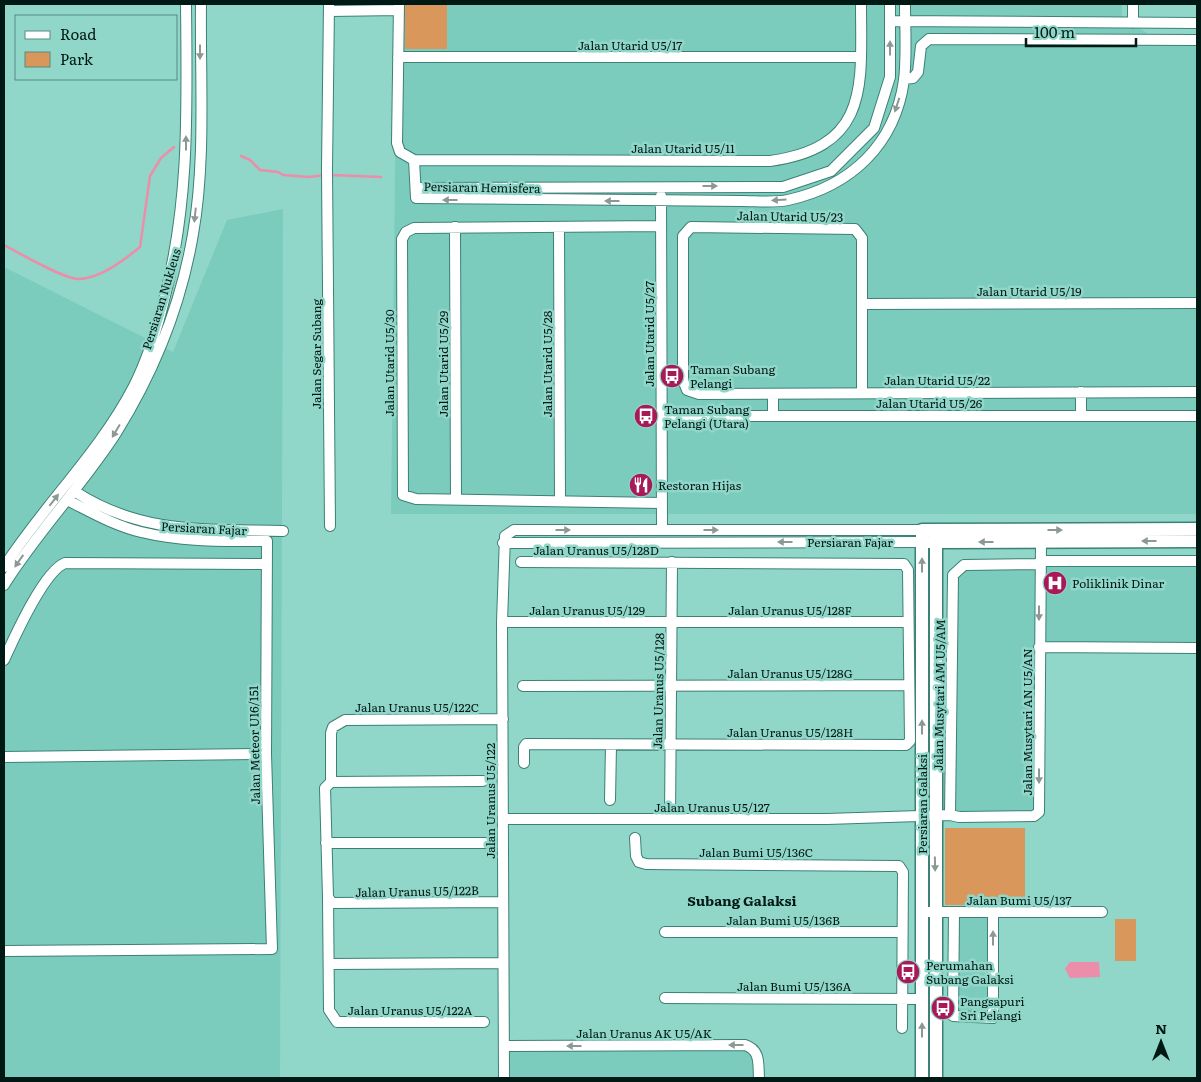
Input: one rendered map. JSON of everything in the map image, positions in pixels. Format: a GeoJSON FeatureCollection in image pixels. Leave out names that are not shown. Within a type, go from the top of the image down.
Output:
{"type":"FeatureCollection","features":[{"type":"Feature","properties":{"kind":"main road","name":"Persiaran Fajar"},"geometry":{"type":"LineString","coordinates":[[922,536],[1197,529]]}},
{"type":"Feature","properties":{"kind":"main road","name":"Persiaran Galaksi"},"geometry":{"type":"LineString","coordinates":[[922,536],[928,815],[936,913],[936,1078]]}},
{"type":"Feature","properties":{"kind":"main road","name":"Persiaran Fajar"},"geometry":{"type":"LineString","coordinates":[[936,536],[1041,542],[1197,541]]}},
{"type":"Feature","properties":{"kind":"main road","name":"Persiaran Galaksi"},"geometry":{"type":"LineString","coordinates":[[922,1078],[922,912],[928,815],[936,536]]}},
{"type":"Feature","properties":{"kind":"street","name":"Persiaran Nukleus"},"geometry":{"type":"LineString","coordinates":[[4,567],[97,444],[134,387],[153,343],[174,262],[184,194],[186,4]]}},
{"type":"Feature","properties":{"kind":"street","name":"Persiaran Nukleus"},"geometry":{"type":"LineString","coordinates":[[4,585],[18,562],[74,491],[117,431],[154,365],[166,334],[182,280],[193,233],[197,198],[200,144],[201,4]]}},
{"type":"Feature","properties":{"kind":"street","name":"Jalan Utarid U5/11"},"geometry":{"type":"LineString","coordinates":[[414,160],[770,161],[799,156],[826,143],[847,122],[860,88],[861,4]]}},
{"type":"Feature","properties":{"kind":"street","name":"Persiaran Hemisfera"},"geometry":{"type":"LineString","coordinates":[[890,4],[890,77],[874,128],[831,171],[783,186],[416,188],[416,198],[418,200],[787,200],[831,186],[850,175],[882,142],[890,126],[904,79],[905,4]]}},
{"type":"Feature","properties":{"kind":"street"},"geometry":{"type":"LineString","coordinates":[[1133,4],[1140,40]]}},
{"type":"Feature","properties":{"kind":"street"},"geometry":{"type":"LineString","coordinates":[[329,7],[399,7],[397,143],[400,152],[414,160],[416,188]]}},
{"type":"Feature","properties":{"kind":"street","name":"Jalan Segar Subang"},"geometry":{"type":"LineString","coordinates":[[329,7],[327,182],[330,526]]}},
{"type":"Feature","properties":{"kind":"street"},"geometry":{"type":"LineString","coordinates":[[890,21],[1197,23]]}},
{"type":"Feature","properties":{"kind":"street"},"geometry":{"type":"LineString","coordinates":[[904,79],[913,78],[918,72],[921,46],[929,39],[1194,40]]}},
{"type":"Feature","properties":{"kind":"street","name":"Jalan Utarid U5/17"},"geometry":{"type":"LineString","coordinates":[[398,57],[861,57]]}},
{"type":"Feature","properties":{"kind":"street","name":"Jalan Utarid U5/27"},"geometry":{"type":"LineString","coordinates":[[661,186],[662,530]]}},
{"type":"Feature","properties":{"kind":"street"},"geometry":{"type":"LineString","coordinates":[[455,227],[661,226]]}},
{"type":"Feature","properties":{"kind":"street","name":"Jalan Utarid U5/30"},"geometry":{"type":"LineString","coordinates":[[455,227],[414,228],[406,232],[402,238],[402,488],[403,495],[407,498],[456,500]]}},
{"type":"Feature","properties":{"kind":"street","name":"Jalan Utarid U5/29"},"geometry":{"type":"LineString","coordinates":[[455,227],[456,500]]}},
{"type":"Feature","properties":{"kind":"street","name":"Jalan Utarid U5/28"},"geometry":{"type":"LineString","coordinates":[[559,227],[560,501]]}},
{"type":"Feature","properties":{"kind":"street","name":"Jalan Utarid U5/23"},"geometry":{"type":"LineString","coordinates":[[683,380],[683,236],[691,227],[855,229],[862,238],[862,393]]}},
{"type":"Feature","properties":{"kind":"street","name":"Jalan Utarid U5/19"},"geometry":{"type":"LineString","coordinates":[[862,304],[1197,303]]}},
{"type":"Feature","properties":{"kind":"street","name":"Jalan Utarid U5/22"},"geometry":{"type":"LineString","coordinates":[[683,380],[688,390],[699,394],[1197,392]]}},
{"type":"Feature","properties":{"kind":"street"},"geometry":{"type":"LineString","coordinates":[[1081,392],[1081,416]]}},
{"type":"Feature","properties":{"kind":"street"},"geometry":{"type":"LineString","coordinates":[[773,394],[773,416]]}},
{"type":"Feature","properties":{"kind":"street","name":"Jalan Utarid U5/26"},"geometry":{"type":"LineString","coordinates":[[662,416],[1197,416]]}},
{"type":"Feature","properties":{"kind":"street","name":"Persiaran Fajar"},"geometry":{"type":"LineString","coordinates":[[74,491],[96,505],[151,524],[180,528],[283,531]]}},
{"type":"Feature","properties":{"kind":"street","name":"Persiaran Fajar"},"geometry":{"type":"LineString","coordinates":[[67,500],[114,523],[139,532],[178,539],[267,541]]}},
{"type":"Feature","properties":{"kind":"street"},"geometry":{"type":"LineString","coordinates":[[456,500],[662,503]]}},
{"type":"Feature","properties":{"kind":"street","name":"Persiaran Fajar"},"geometry":{"type":"LineString","coordinates":[[514,530],[662,530],[922,536],[747,543],[503,543],[504,536],[514,530]]}},
{"type":"Feature","properties":{"kind":"street"},"geometry":{"type":"LineString","coordinates":[[580,543],[655,537],[662,530],[675,538],[747,543]]}},
{"type":"Feature","properties":{"kind":"street","name":"Jalan Meteor U16/151"},"geometry":{"type":"LineString","coordinates":[[4,951],[272,949],[266,754],[267,541]]}},
{"type":"Feature","properties":{"kind":"street","name":"Jalan Musytari AN U5/AN"},"geometry":{"type":"LineString","coordinates":[[950,815],[959,817],[1034,816],[1039,812],[1041,542]]}},
{"type":"Feature","properties":{"kind":"street","name":"Jalan Uranus U5/122"},"geometry":{"type":"LineString","coordinates":[[503,543],[504,1078]]}},
{"type":"Feature","properties":{"kind":"street"},"geometry":{"type":"LineString","coordinates":[[1040,563],[1197,561]]}},
{"type":"Feature","properties":{"kind":"street","name":"Jalan Uranus U5/128D"},"geometry":{"type":"LineString","coordinates":[[521,562],[904,564],[908,570],[908,622]]}},
{"type":"Feature","properties":{"kind":"street","name":"Jalan Uranus U5/128"},"geometry":{"type":"LineString","coordinates":[[670,819],[672,562]]}},
{"type":"Feature","properties":{"kind":"street"},"geometry":{"type":"LineString","coordinates":[[4,660],[28,609],[56,568],[65,563],[267,564]]}},
{"type":"Feature","properties":{"kind":"street","name":"Jalan Musytari AM U5/AM"},"geometry":{"type":"LineString","coordinates":[[950,815],[953,575],[964,565],[1040,563]]}},
{"type":"Feature","properties":{"kind":"street","name":"Jalan Uranus U5/129"},"geometry":{"type":"LineString","coordinates":[[502,622],[672,622]]}},
{"type":"Feature","properties":{"kind":"street","name":"Jalan Uranus U5/128F"},"geometry":{"type":"LineString","coordinates":[[672,622],[908,622]]}},
{"type":"Feature","properties":{"kind":"street"},"geometry":{"type":"LineString","coordinates":[[908,622],[909,685]]}},
{"type":"Feature","properties":{"kind":"street"},"geometry":{"type":"LineString","coordinates":[[1039,647],[1197,648]]}},
{"type":"Feature","properties":{"kind":"street","name":"Jalan Uranus U5/128G"},"geometry":{"type":"LineString","coordinates":[[523,686],[909,685]]}},
{"type":"Feature","properties":{"kind":"street","name":"Jalan Uranus U5/128H"},"geometry":{"type":"LineString","coordinates":[[524,764],[524,747],[526,744],[908,743],[909,685]]}},
{"type":"Feature","properties":{"kind":"street","name":"Jalan Uranus U5/122C"},"geometry":{"type":"LineString","coordinates":[[333,727],[345,720],[503,719]]}},
{"type":"Feature","properties":{"kind":"street","name":"Jalan Uranus U5/122A"},"geometry":{"type":"LineString","coordinates":[[333,727],[331,733],[331,782],[325,788],[330,900],[329,1010],[337,1022],[484,1022]]}},
{"type":"Feature","properties":{"kind":"street"},"geometry":{"type":"LineString","coordinates":[[610,800],[611,745]]}},
{"type":"Feature","properties":{"kind":"street"},"geometry":{"type":"LineString","coordinates":[[4,757],[266,754]]}},
{"type":"Feature","properties":{"kind":"street"},"geometry":{"type":"LineString","coordinates":[[331,782],[483,781]]}},
{"type":"Feature","properties":{"kind":"street"},"geometry":{"type":"LineString","coordinates":[[928,815],[950,815]]}},
{"type":"Feature","properties":{"kind":"street","name":"Jalan Uranus U5/127"},"geometry":{"type":"LineString","coordinates":[[503,819],[827,819],[928,815]]}},
{"type":"Feature","properties":{"kind":"street","name":"Jalan Bumi U5/136C"},"geometry":{"type":"LineString","coordinates":[[635,838],[636,856],[639,862],[646,864],[899,866],[902,872],[901,932]]}},
{"type":"Feature","properties":{"kind":"street"},"geometry":{"type":"LineString","coordinates":[[326,843],[485,843]]}},
{"type":"Feature","properties":{"kind":"street","name":"Jalan Uranus U5/122B"},"geometry":{"type":"LineString","coordinates":[[330,900],[503,902]]}},
{"type":"Feature","properties":{"kind":"street","name":"Jalan Bumi U5/137"},"geometry":{"type":"LineString","coordinates":[[922,912],[1102,912]]}},
{"type":"Feature","properties":{"kind":"street"},"geometry":{"type":"LineString","coordinates":[[954,913],[953,1016],[992,1018],[993,912]]}},
{"type":"Feature","properties":{"kind":"street","name":"Jalan Bumi U5/136B"},"geometry":{"type":"LineString","coordinates":[[665,932],[901,932]]}},
{"type":"Feature","properties":{"kind":"street"},"geometry":{"type":"LineString","coordinates":[[901,932],[902,1028]]}},
{"type":"Feature","properties":{"kind":"street"},"geometry":{"type":"LineString","coordinates":[[329,964],[503,963]]}},
{"type":"Feature","properties":{"kind":"street","name":"Jalan Bumi U5/136A"},"geometry":{"type":"LineString","coordinates":[[665,998],[922,999]]}},
{"type":"Feature","properties":{"kind":"street","name":"Jalan Uranus AK U5/AK"},"geometry":{"type":"LineString","coordinates":[[504,1046],[745,1045],[755,1050],[758,1057],[758,1078]]}},
{"type":"Feature","properties":{"kind":"shaded area"},"geometry":{"type":"Polygon","coordinates":[[[397,4],[1122,4],[1122,16],[1148,34],[1197,34],[1197,514],[391,514],[397,4]]]}},
{"type":"Feature","properties":{"kind":"shaded area"},"geometry":{"type":"Polygon","coordinates":[[[283,209],[280,1078],[4,1078],[4,267],[173,352],[227,220],[283,209]]]}},
{"type":"Feature","properties":{"kind":"shaded area"},"geometry":{"type":"Polygon","coordinates":[[[965,567],[1197,567],[1197,645],[1037,644],[1037,810],[1032,813],[952,812],[955,575],[965,567]]]}},
{"type":"Feature","properties":{"kind":"shaded area"},"geometry":{"type":"Polygon","coordinates":[[[956,915],[990,916],[990,1016],[956,1014],[956,915]]]}},
{"type":"Feature","properties":{"kind":"shaded area"},"geometry":{"type":"Polygon","coordinates":[[[1070,962],[1099,962],[1100,977],[1070,978],[1065,969],[1070,962]]]}},
{"type":"Feature","properties":{"kind":"shaded area"},"geometry":{"type":"Polygon","coordinates":[[[508,1050],[747,1050],[755,1057],[755,1078],[507,1078],[508,1050]]]}},
{"type":"Feature","properties":{"kind":"green space"},"geometry":{"type":"Polygon","coordinates":[[[405,4],[447,4],[447,49],[405,49],[405,4]]]}},
{"type":"Feature","properties":{"kind":"green space"},"geometry":{"type":"Polygon","coordinates":[[[945,828],[1025,828],[1025,905],[945,905],[945,828]]]}},
{"type":"Feature","properties":{"kind":"green space"},"geometry":{"type":"Polygon","coordinates":[[[1115,919],[1136,919],[1136,961],[1115,961],[1115,919]]]}},
{"type":"Feature","properties":{"kind":"waterway"},"geometry":{"type":"LineString","coordinates":[[4,245],[41,265],[71,278],[78,279],[95,276],[111,268],[140,247],[150,176],[161,158],[174,147]]}},
{"type":"Feature","properties":{"kind":"waterway"},"geometry":{"type":"LineString","coordinates":[[241,156],[250,160],[260,170],[278,172],[283,175],[309,177],[325,175]]}},
{"type":"Feature","properties":{"kind":"waterway"},"geometry":{"type":"LineString","coordinates":[[331,175],[381,177]]}},
{"type":"Feature","properties":{"kind":"place","name":"Taman Subang Pelangi"},"geometry":{"type":"Point","coordinates":[672,376]}},
{"type":"Feature","properties":{"kind":"place","name":"Taman Subang Pelangi (Utara)"},"geometry":{"type":"Point","coordinates":[646,416]}},
{"type":"Feature","properties":{"kind":"place","name":"Restoran Hijas"},"geometry":{"type":"Point","coordinates":[641,485]}},
{"type":"Feature","properties":{"kind":"place","name":"Poliklinik Dinar"},"geometry":{"type":"Point","coordinates":[1055,583]}},
{"type":"Feature","properties":{"kind":"place","name":"Perumahan Subang Galaksi"},"geometry":{"type":"Point","coordinates":[908,972]}},
{"type":"Feature","properties":{"kind":"place","name":"Pangsapuri Sri Pelangi"},"geometry":{"type":"Point","coordinates":[943,1008]}},
{"type":"Feature","properties":{"kind":"district","name":"Subang Galaksi"},"geometry":{"type":"Point","coordinates":[742,900]}}]}
